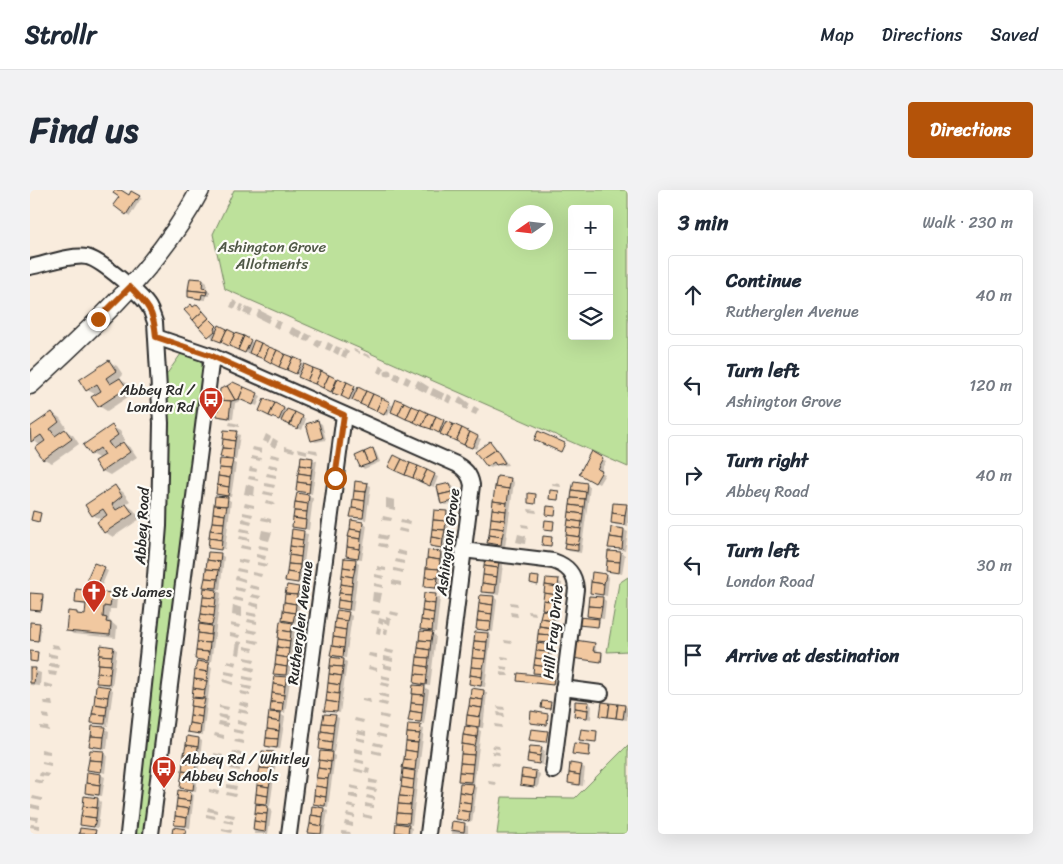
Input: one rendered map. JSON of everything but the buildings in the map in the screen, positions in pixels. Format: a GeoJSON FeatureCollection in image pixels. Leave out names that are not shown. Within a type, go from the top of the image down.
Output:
{"type":"FeatureCollection","features":[{"type":"Feature","properties":{"kind":"main road"},"geometry":{"type":"LineString","coordinates":[[30,385],[130,287],[167,242],[200,190]]}},
{"type":"Feature","properties":{"kind":"street","name":"Abbey Road"},"geometry":{"type":"LineString","coordinates":[[30,267],[74,257],[86,257],[95,260],[130,287],[149,307],[155,322],[161,438],[159,526],[154,601],[128,834]]}},
{"type":"Feature","properties":{"kind":"street","name":"Ashington Grove"},"geometry":{"type":"LineString","coordinates":[[156,337],[212,356],[456,464],[467,472],[472,485],[428,834]]}},
{"type":"Feature","properties":{"kind":"street"},"geometry":{"type":"LineString","coordinates":[[151,834],[212,356]]}},
{"type":"Feature","properties":{"kind":"street","name":"Rutherglen Avenue"},"geometry":{"type":"LineString","coordinates":[[289,834],[344,415]]}},
{"type":"Feature","properties":{"kind":"street","name":"Hill Fray Drive"},"geometry":{"type":"LineString","coordinates":[[463,550],[553,561],[562,564],[570,571],[575,582],[576,589],[553,772]]}},
{"type":"Feature","properties":{"kind":"street","name":"Hill Fray Drive"},"geometry":{"type":"LineString","coordinates":[[563,688],[601,693]]}},
{"type":"Feature","properties":{"kind":"green space","name":"Ashington Grove Allotments"},"geometry":{"type":"Polygon","coordinates":[[[234,190],[628,190],[628,467],[225,289],[213,234],[234,190]]]}},
{"type":"Feature","properties":{"kind":"green space"},"geometry":{"type":"Polygon","coordinates":[[[185,353],[199,359],[205,370],[147,834],[135,834],[165,525],[168,453],[166,375],[181,354],[185,353]]]}},
{"type":"Feature","properties":{"kind":"green space"},"geometry":{"type":"Polygon","coordinates":[[[628,577],[628,651],[607,652],[619,583],[628,577]]]}},
{"type":"Feature","properties":{"kind":"green space"},"geometry":{"type":"Polygon","coordinates":[[[628,745],[628,834],[497,834],[502,797],[575,798],[628,745]]]}},
{"type":"Feature","properties":{"kind":"place","name":"Abbey Rd / London Rd"},"geometry":{"type":"Point","coordinates":[211,420]}},
{"type":"Feature","properties":{"kind":"place","name":"St James"},"geometry":{"type":"Point","coordinates":[94,613]}},
{"type":"Feature","properties":{"kind":"place","name":"Abbey Rd / Whitley Abbey Schools"},"geometry":{"type":"Point","coordinates":[164,789]}},
{"type":"Feature","properties":{"kind":"route"},"geometry":{"type":"LineString","coordinates":[[98,319],[130,287],[149,307],[155,322],[156,337],[212,356],[344,415],[335,478]]}}]}
